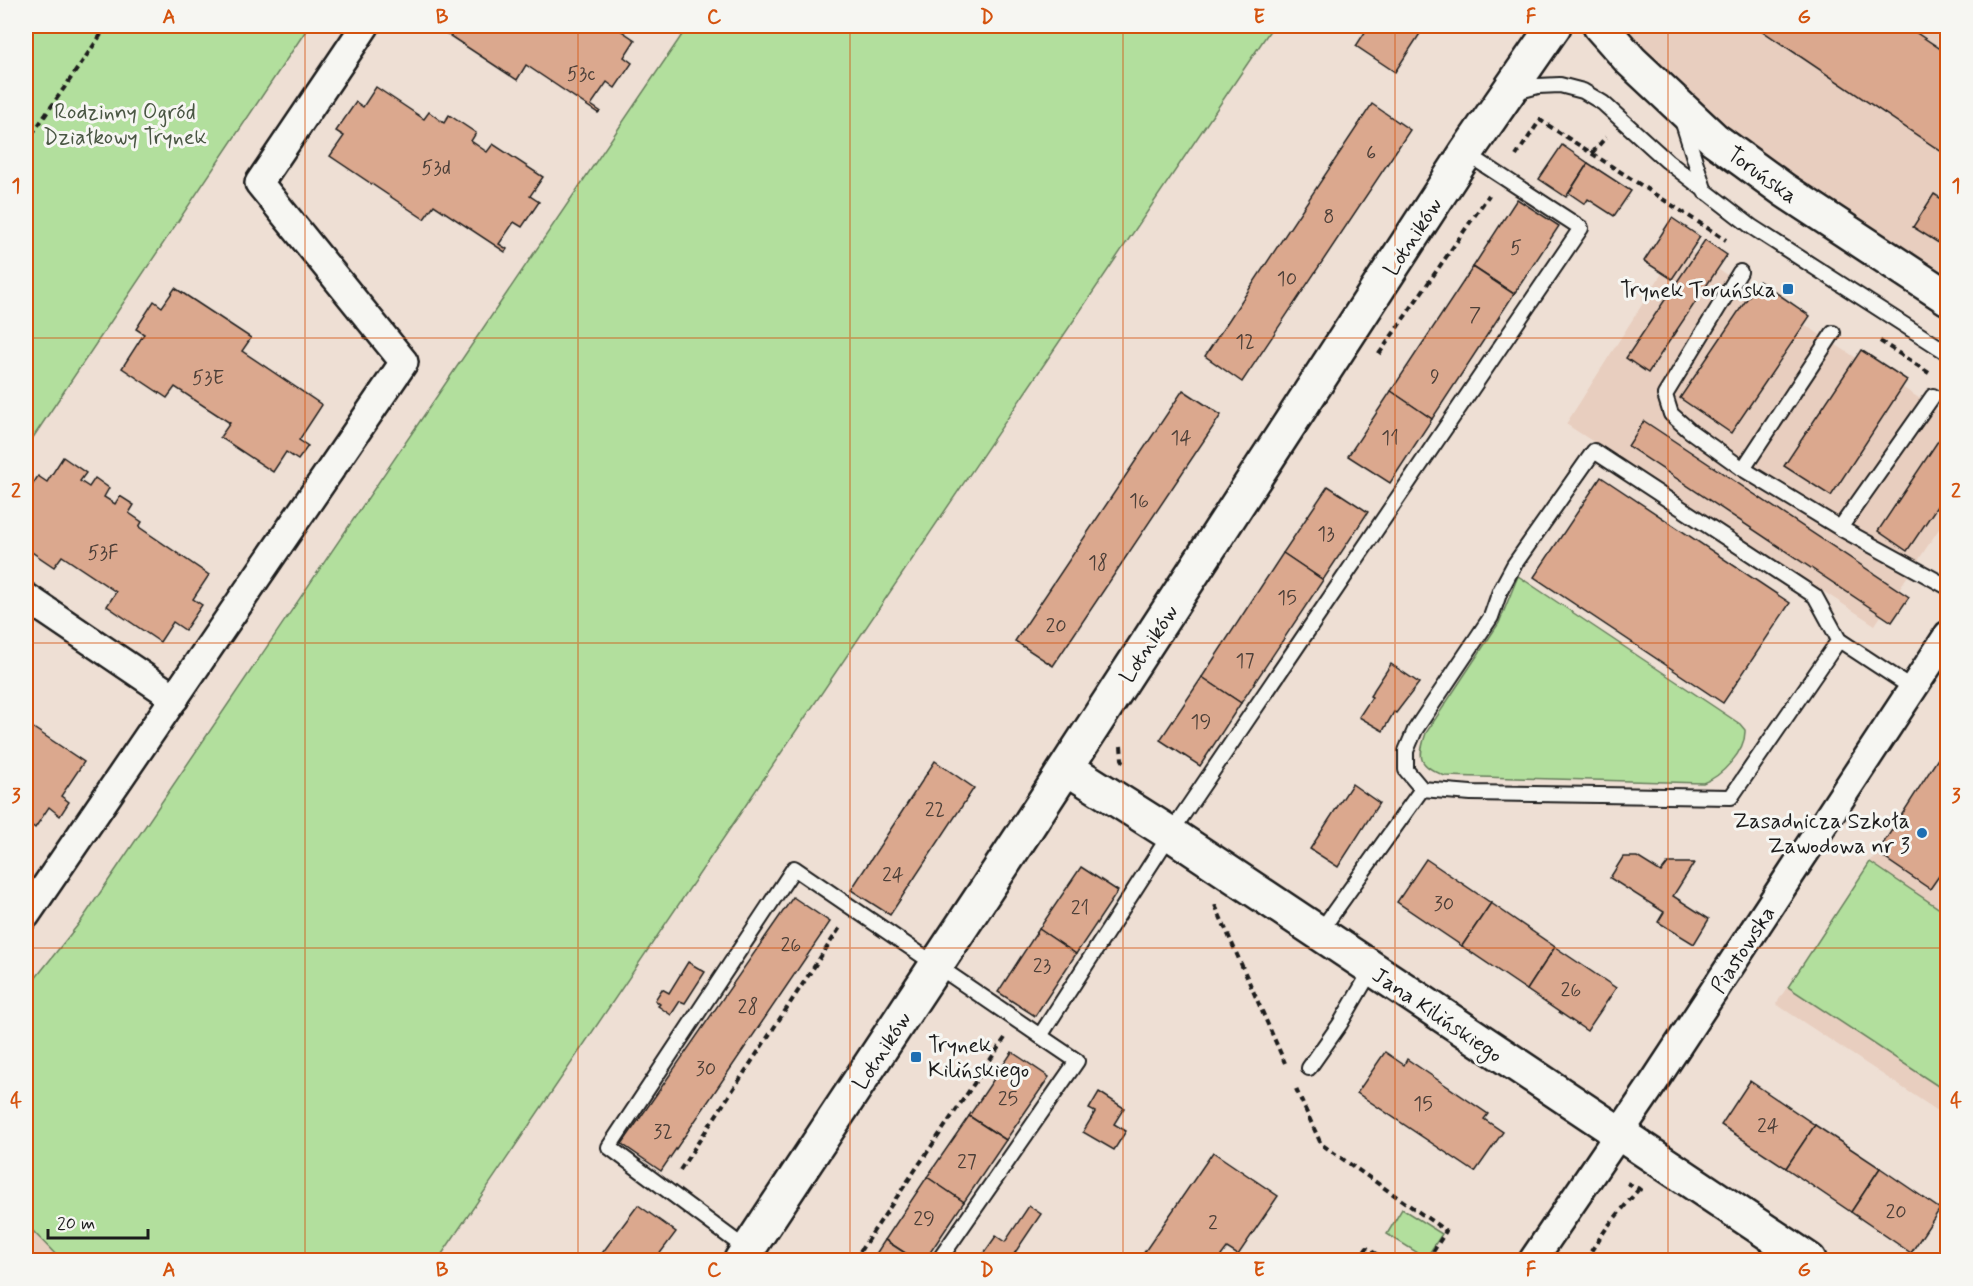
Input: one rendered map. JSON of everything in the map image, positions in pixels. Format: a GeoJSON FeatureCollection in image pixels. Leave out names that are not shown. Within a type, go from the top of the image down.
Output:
{"type":"FeatureCollection","features":[{"type":"Feature","properties":{"kind":"street"},"geometry":{"type":"LineString","coordinates":[[26,915],[404,362],[259,183],[365,26]]}},
{"type":"Feature","properties":{"kind":"street","name":"Lotników"},"geometry":{"type":"LineString","coordinates":[[750,1257],[937,965],[1466,153],[1554,26]]}},
{"type":"Feature","properties":{"kind":"street","name":"Toruńska"},"geometry":{"type":"LineString","coordinates":[[1600,26],[1631,61],[1714,139],[1784,190],[1947,298]]}},
{"type":"Feature","properties":{"kind":"street"},"geometry":{"type":"LineString","coordinates":[[26,597],[175,698]]}},
{"type":"Feature","properties":{"kind":"street","name":"Piastowska"},"geometry":{"type":"LineString","coordinates":[[1533,1260],[1619,1134],[1947,635]]}},
{"type":"Feature","properties":{"kind":"street","name":"Jana Kilińskiego"},"geometry":{"type":"LineString","coordinates":[[1067,768],[1171,834],[1809,1260]]}},
{"type":"Feature","properties":{"kind":"lane"},"geometry":{"type":"LineString","coordinates":[[1505,94],[1538,86],[1560,85],[1583,91],[1603,103],[1705,192],[1752,227],[1947,353]]}},
{"type":"Feature","properties":{"kind":"lane"},"geometry":{"type":"LineString","coordinates":[[1678,105],[1705,192]]}},
{"type":"Feature","properties":{"kind":"lane"},"geometry":{"type":"LineString","coordinates":[[1040,1036],[1171,834],[1581,228],[1466,153]]}},
{"type":"Feature","properties":{"kind":"lane"},"geometry":{"type":"LineString","coordinates":[[1740,272],[1665,395],[1671,414],[1690,431],[1743,468],[1840,528],[1947,587]]}},
{"type":"Feature","properties":{"kind":"lane"},"geometry":{"type":"LineString","coordinates":[[1743,468],[1833,333]]}},
{"type":"Feature","properties":{"kind":"lane"},"geometry":{"type":"LineString","coordinates":[[1840,528],[1933,396]]}},
{"type":"Feature","properties":{"kind":"lane"},"geometry":{"type":"LineString","coordinates":[[1839,640],[1731,797],[1471,793],[1422,789],[1406,770],[1406,751],[1415,730],[1491,617],[1500,591],[1514,566],[1594,450],[1815,596],[1839,640],[1912,688]]}},
{"type":"Feature","properties":{"kind":"lane"},"geometry":{"type":"LineString","coordinates":[[1318,933],[1422,789]]}},
{"type":"Feature","properties":{"kind":"lane"},"geometry":{"type":"LineString","coordinates":[[750,1257],[609,1148],[794,868],[1077,1061],[939,1260]]}},
{"type":"Feature","properties":{"kind":"lane"},"geometry":{"type":"LineString","coordinates":[[1309,1068],[1340,1024],[1372,969]]}},
{"type":"Feature","properties":{"kind":"path"},"geometry":{"type":"LineString","coordinates":[[26,143],[107,26]]}},
{"type":"Feature","properties":{"kind":"path"},"geometry":{"type":"LineString","coordinates":[[1374,361],[1540,120]]}},
{"type":"Feature","properties":{"kind":"path"},"geometry":{"type":"LineString","coordinates":[[1592,153],[1611,132]]}},
{"type":"Feature","properties":{"kind":"path"},"geometry":{"type":"LineString","coordinates":[[1121,744],[1122,759],[1127,768]]}},
{"type":"Feature","properties":{"kind":"path"},"geometry":{"type":"LineString","coordinates":[[679,1172],[852,908]]}},
{"type":"Feature","properties":{"kind":"path"},"geometry":{"type":"LineString","coordinates":[[854,1260],[1017,1020]]}},
{"type":"Feature","properties":{"kind":"path"},"geometry":{"type":"LineString","coordinates":[[1585,1260],[1608,1226],[1638,1190],[1627,1183]]}},
{"type":"Feature","properties":{"kind":"path"},"geometry":{"type":"LineString","coordinates":[[1358,1260],[1367,1248],[1385,1260]]}},
{"type":"Feature","properties":{"kind":"shaded area"},"geometry":{"type":"Polygon","coordinates":[[[1600,26],[1947,26],[1947,298],[1784,190],[1600,26]]]}},
{"type":"Feature","properties":{"kind":"shaded area"},"geometry":{"type":"Polygon","coordinates":[[[1680,245],[1947,416],[1947,517],[1875,625],[1566,424],[1680,245]]]}},
{"type":"Feature","properties":{"kind":"shaded area"},"geometry":{"type":"Polygon","coordinates":[[[1947,746],[1947,1117],[1776,1004],[1947,746]]]}},
{"type":"Feature","properties":{"kind":"shaded area"},"geometry":{"type":"Polygon","coordinates":[[[28,1226],[61,1260],[26,1260],[26,1229],[28,1226]]]}},
{"type":"Feature","properties":{"kind":"green space","name":"Rodzinny Ogród Działkowy Trynek"},"geometry":{"type":"Polygon","coordinates":[[[26,26],[309,26],[26,448],[26,26]]]}},
{"type":"Feature","properties":{"kind":"green space"},"geometry":{"type":"Polygon","coordinates":[[[688,26],[1273,26],[438,1260],[61,1260],[28,1226],[26,1229],[26,990],[81,921],[688,26]]]}},
{"type":"Feature","properties":{"kind":"green space"},"geometry":{"type":"Polygon","coordinates":[[[1518,576],[1740,724],[1745,730],[1744,738],[1731,762],[1717,775],[1703,783],[1445,776],[1425,765],[1421,756],[1426,733],[1499,623],[1518,576]]]}},
{"type":"Feature","properties":{"kind":"green space"},"geometry":{"type":"Polygon","coordinates":[[[1870,862],[1947,914],[1947,1092],[1788,987],[1870,862]]]}},
{"type":"Feature","properties":{"kind":"green space"},"geometry":{"type":"Polygon","coordinates":[[[1402,1209],[1442,1234],[1426,1258],[1387,1234],[1402,1209]]]}},
{"type":"Feature","properties":{"kind":"building"},"geometry":{"type":"Polygon","coordinates":[[[435,26],[614,26],[635,40],[624,57],[632,63],[615,88],[607,82],[591,105],[600,111],[598,113],[526,65],[517,80],[435,26]]]}},
{"type":"Feature","properties":{"kind":"building"},"geometry":{"type":"Polygon","coordinates":[[[1369,26],[1425,26],[1395,72],[1356,46],[1369,26]]]}},
{"type":"Feature","properties":{"kind":"building"},"geometry":{"type":"Polygon","coordinates":[[[1755,26],[1906,26],[1948,54],[1948,156],[1755,26]]]}},
{"type":"Feature","properties":{"kind":"building"},"geometry":{"type":"Polygon","coordinates":[[[376,87],[424,119],[429,112],[444,123],[449,115],[476,133],[471,141],[487,152],[493,144],[543,177],[530,196],[539,202],[522,227],[514,222],[499,244],[507,249],[505,252],[434,205],[424,219],[330,156],[344,136],[336,131],[356,102],[363,107],[376,87]]]}},
{"type":"Feature","properties":{"kind":"building"},"geometry":{"type":"Polygon","coordinates":[[[1372,104],[1410,130],[1242,382],[1205,356],[1372,104]]]}},
{"type":"Feature","properties":{"kind":"building"},"geometry":{"type":"Polygon","coordinates":[[[1562,145],[1588,163],[1566,197],[1539,179],[1562,145]]]}},
{"type":"Feature","properties":{"kind":"building"},"geometry":{"type":"Polygon","coordinates":[[[1588,163],[1631,191],[1614,216],[1588,199],[1585,204],[1569,193],[1588,163]]]}},
{"type":"Feature","properties":{"kind":"building"},"geometry":{"type":"Polygon","coordinates":[[[1934,194],[1948,203],[1948,249],[1913,227],[1934,194]]]}},
{"type":"Feature","properties":{"kind":"building"},"geometry":{"type":"Polygon","coordinates":[[[1517,199],[1559,226],[1514,294],[1473,267],[1517,199]]]}},
{"type":"Feature","properties":{"kind":"building"},"geometry":{"type":"Polygon","coordinates":[[[1672,218],[1700,237],[1672,279],[1644,261],[1672,218]]]}},
{"type":"Feature","properties":{"kind":"building"},"geometry":{"type":"Polygon","coordinates":[[[1705,240],[1727,255],[1648,373],[1626,358],[1705,240]]]}},
{"type":"Feature","properties":{"kind":"building"},"geometry":{"type":"Polygon","coordinates":[[[1473,267],[1514,294],[1432,419],[1391,391],[1473,267]]]}},
{"type":"Feature","properties":{"kind":"building"},"geometry":{"type":"Polygon","coordinates":[[[1759,281],[1810,316],[1731,433],[1680,398],[1759,281]]]}},
{"type":"Feature","properties":{"kind":"building"},"geometry":{"type":"Polygon","coordinates":[[[175,288],[251,338],[242,351],[322,405],[299,440],[308,446],[298,460],[286,452],[273,472],[220,437],[230,423],[175,387],[167,398],[122,368],[144,334],[136,329],[154,301],[162,307],[175,288]]]}},
{"type":"Feature","properties":{"kind":"building"},"geometry":{"type":"Polygon","coordinates":[[[1861,350],[1907,380],[1831,496],[1784,466],[1861,350]]]}},
{"type":"Feature","properties":{"kind":"building"},"geometry":{"type":"Polygon","coordinates":[[[1183,390],[1221,415],[1053,666],[1015,641],[1183,390]]]}},
{"type":"Feature","properties":{"kind":"building"},"geometry":{"type":"Polygon","coordinates":[[[1391,391],[1432,419],[1390,483],[1348,456],[1391,391]]]}},
{"type":"Feature","properties":{"kind":"building"},"geometry":{"type":"Polygon","coordinates":[[[1644,421],[1909,597],[1892,622],[1628,446],[1644,421]]]}},
{"type":"Feature","properties":{"kind":"building"},"geometry":{"type":"Polygon","coordinates":[[[1948,426],[1948,490],[1907,551],[1878,531],[1948,426]]]}},
{"type":"Feature","properties":{"kind":"building"},"geometry":{"type":"Polygon","coordinates":[[[63,457],[86,473],[80,481],[89,487],[95,478],[109,488],[104,497],[115,504],[120,496],[134,505],[129,513],[142,522],[139,527],[209,575],[193,599],[202,605],[185,630],[173,622],[160,642],[107,606],[116,592],[62,556],[54,567],[26,548],[26,495],[38,476],[47,482],[63,457]]]}},
{"type":"Feature","properties":{"kind":"building"},"geometry":{"type":"Polygon","coordinates":[[[1601,477],[1790,603],[1723,703],[1534,577],[1601,477]]]}},
{"type":"Feature","properties":{"kind":"building"},"geometry":{"type":"Polygon","coordinates":[[[1328,486],[1368,512],[1323,580],[1283,553],[1328,486]]]}},
{"type":"Feature","properties":{"kind":"building"},"geometry":{"type":"Polygon","coordinates":[[[1283,553],[1323,580],[1241,703],[1202,677],[1283,553]]]}},
{"type":"Feature","properties":{"kind":"building"},"geometry":{"type":"Polygon","coordinates":[[[1391,664],[1419,683],[1396,713],[1394,712],[1383,731],[1359,717],[1391,664]]]}},
{"type":"Feature","properties":{"kind":"building"},"geometry":{"type":"Polygon","coordinates":[[[1202,677],[1241,703],[1200,766],[1160,740],[1202,677]]]}},
{"type":"Feature","properties":{"kind":"building"},"geometry":{"type":"Polygon","coordinates":[[[26,723],[84,762],[61,796],[69,802],[60,816],[49,807],[35,828],[26,821],[26,723]]]}},
{"type":"Feature","properties":{"kind":"building"},"geometry":{"type":"Polygon","coordinates":[[[1948,743],[1948,863],[1930,889],[1877,853],[1948,743]]]}},
{"type":"Feature","properties":{"kind":"building"},"geometry":{"type":"Polygon","coordinates":[[[935,761],[974,788],[890,915],[851,890],[935,761]]]}},
{"type":"Feature","properties":{"kind":"building"},"geometry":{"type":"Polygon","coordinates":[[[1352,784],[1379,803],[1338,867],[1310,849],[1352,784]]]}},
{"type":"Feature","properties":{"kind":"building"},"geometry":{"type":"Polygon","coordinates":[[[1623,857],[1637,857],[1661,872],[1668,863],[1694,863],[1673,896],[1709,919],[1694,944],[1658,922],[1664,912],[1610,878],[1623,857]]]}},
{"type":"Feature","properties":{"kind":"building"},"geometry":{"type":"Polygon","coordinates":[[[1426,859],[1491,903],[1462,946],[1397,902],[1426,859]]]}},
{"type":"Feature","properties":{"kind":"building"},"geometry":{"type":"Polygon","coordinates":[[[1081,867],[1118,891],[1076,954],[1039,929],[1081,867]]]}},
{"type":"Feature","properties":{"kind":"building"},"geometry":{"type":"Polygon","coordinates":[[[793,897],[830,922],[661,1171],[622,1144],[793,897]]]}},
{"type":"Feature","properties":{"kind":"building"},"geometry":{"type":"Polygon","coordinates":[[[1491,903],[1555,947],[1527,990],[1462,946],[1491,903]]]}},
{"type":"Feature","properties":{"kind":"building"},"geometry":{"type":"Polygon","coordinates":[[[1039,929],[1076,954],[1035,1016],[998,992],[1039,929]]]}},
{"type":"Feature","properties":{"kind":"building"},"geometry":{"type":"Polygon","coordinates":[[[1555,947],[1616,988],[1587,1031],[1527,990],[1555,947]]]}},
{"type":"Feature","properties":{"kind":"building"},"geometry":{"type":"Polygon","coordinates":[[[688,962],[705,972],[685,1003],[680,1001],[671,1015],[658,1006],[660,1004],[655,1000],[662,989],[669,993],[688,962]]]}},
{"type":"Feature","properties":{"kind":"building"},"geometry":{"type":"Polygon","coordinates":[[[1012,1052],[1049,1077],[1006,1140],[969,1116],[1012,1052]]]}},
{"type":"Feature","properties":{"kind":"building"},"geometry":{"type":"Polygon","coordinates":[[[1385,1052],[1404,1065],[1407,1059],[1488,1114],[1484,1119],[1503,1132],[1475,1172],[1357,1093],[1385,1052]]]}},
{"type":"Feature","properties":{"kind":"building"},"geometry":{"type":"Polygon","coordinates":[[[1750,1081],[1815,1125],[1786,1168],[1721,1125],[1750,1081]]]}},
{"type":"Feature","properties":{"kind":"building"},"geometry":{"type":"Polygon","coordinates":[[[1099,1092],[1124,1108],[1114,1124],[1126,1131],[1114,1150],[1083,1132],[1095,1112],[1089,1109],[1099,1092]]]}},
{"type":"Feature","properties":{"kind":"building"},"geometry":{"type":"Polygon","coordinates":[[[969,1116],[1006,1140],[964,1202],[927,1177],[969,1116]]]}},
{"type":"Feature","properties":{"kind":"building"},"geometry":{"type":"Polygon","coordinates":[[[1815,1125],[1880,1168],[1851,1212],[1786,1168],[1815,1125]]]}},
{"type":"Feature","properties":{"kind":"building"},"geometry":{"type":"Polygon","coordinates":[[[1213,1152],[1278,1196],[1238,1255],[1227,1248],[1218,1260],[1139,1260],[1213,1152]]]}},
{"type":"Feature","properties":{"kind":"building"},"geometry":{"type":"Polygon","coordinates":[[[1880,1168],[1940,1209],[1911,1253],[1851,1212],[1880,1168]]]}},
{"type":"Feature","properties":{"kind":"building"},"geometry":{"type":"Polygon","coordinates":[[[927,1177],[964,1202],[925,1260],[916,1260],[885,1240],[927,1177]]]}},
{"type":"Feature","properties":{"kind":"building"},"geometry":{"type":"Polygon","coordinates":[[[638,1205],[676,1232],[655,1260],[597,1260],[638,1205]]]}},
{"type":"Feature","properties":{"kind":"building"},"geometry":{"type":"Polygon","coordinates":[[[1029,1206],[1041,1214],[1010,1260],[979,1260],[996,1236],[1005,1242],[1029,1206]]]}},
{"type":"Feature","properties":{"kind":"building"},"geometry":{"type":"Polygon","coordinates":[[[885,1240],[916,1260],[872,1260],[885,1240]]]}},
{"type":"Feature","properties":{"kind":"place","name":"Trynek Toruńska"},"geometry":{"type":"Point","coordinates":[1788,289]}},
{"type":"Feature","properties":{"kind":"place","name":"Zasadnicza Szkoła Zawodowa nr 3"},"geometry":{"type":"Point","coordinates":[1922,833]}},
{"type":"Feature","properties":{"kind":"place","name":"Trynek Kilińskiego"},"geometry":{"type":"Point","coordinates":[916,1057]}}]}
